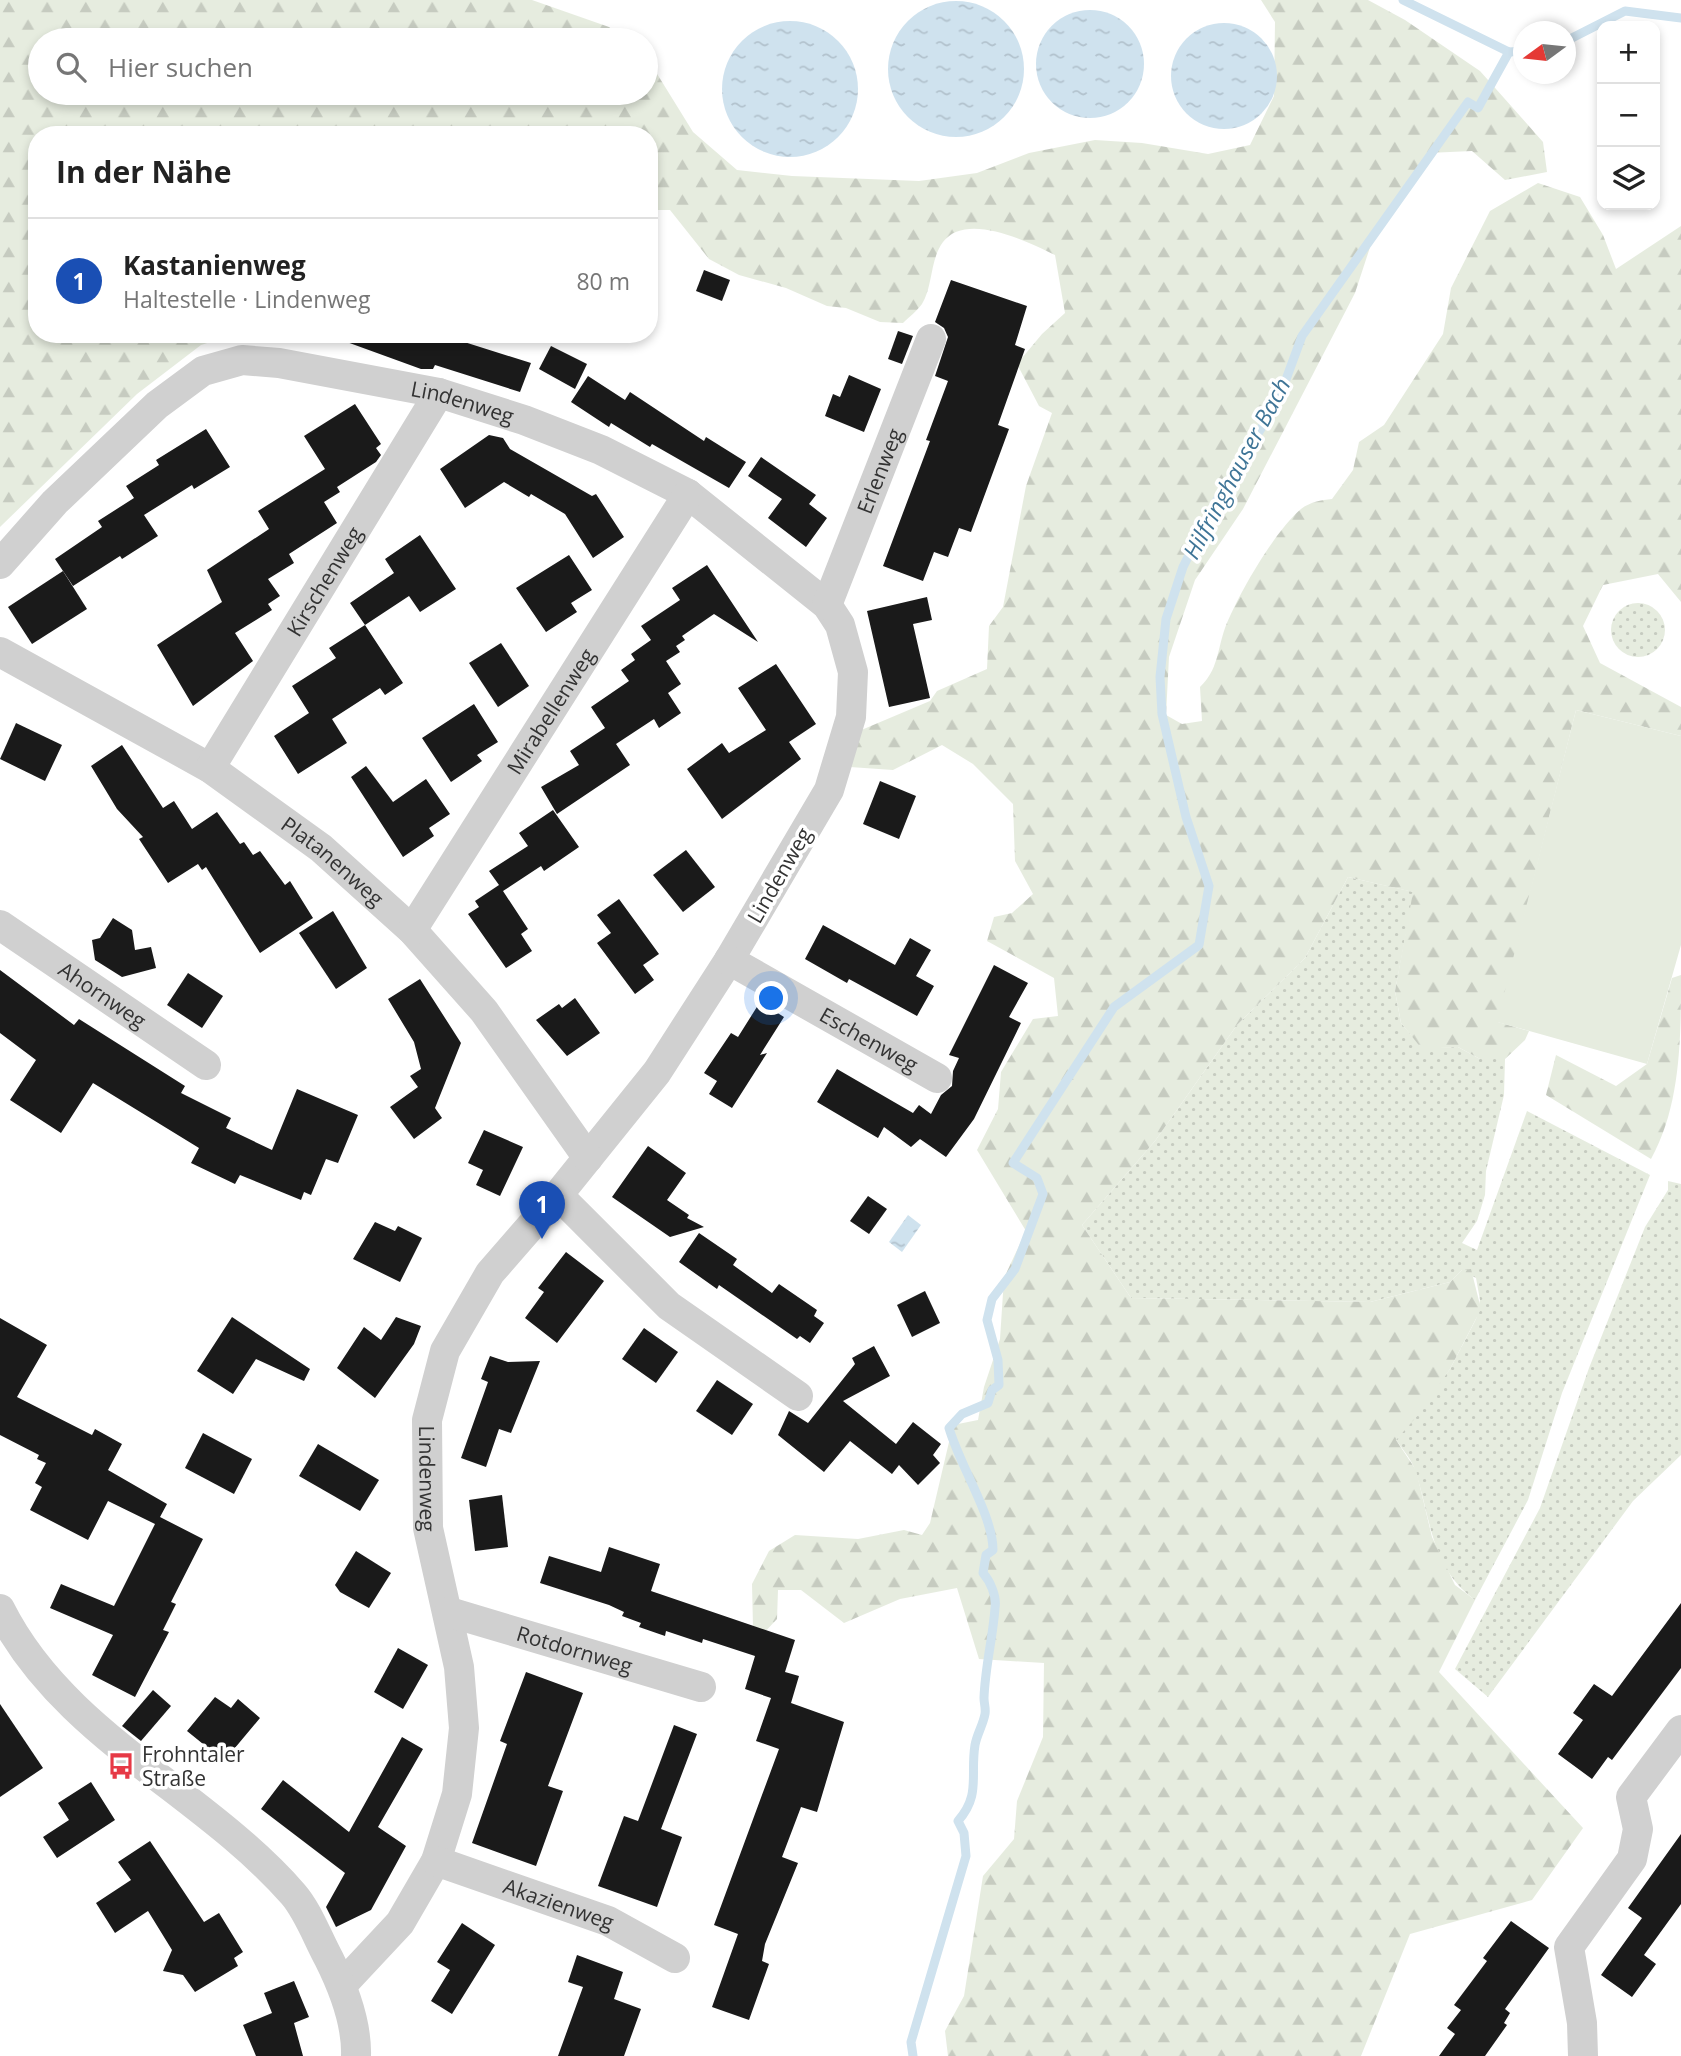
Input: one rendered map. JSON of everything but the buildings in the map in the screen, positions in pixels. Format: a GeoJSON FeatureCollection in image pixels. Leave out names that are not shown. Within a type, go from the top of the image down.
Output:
{"type":"FeatureCollection","features":[{"type":"Feature","properties":{"kind":"street","name":"Erlenweg"},"geometry":{"type":"LineString","coordinates":[[827,605],[931,339]]}},
{"type":"Feature","properties":{"kind":"street","name":"Lindenweg"},"geometry":{"type":"LineString","coordinates":[[0,564],[55,502],[158,404],[203,371],[242,360],[279,363],[439,393],[524,420],[601,450],[688,494],[827,605],[840,625],[853,672],[851,717],[829,790],[729,960],[657,1072],[558,1195],[490,1273],[445,1351],[427,1420],[428,1528],[449,1612],[459,1667],[464,1728],[457,1794],[436,1861],[400,1923],[342,1985]]}},
{"type":"Feature","properties":{"kind":"street","name":"Kirschenweg"},"geometry":{"type":"LineString","coordinates":[[209,768],[439,393]]}},
{"type":"Feature","properties":{"kind":"street","name":"Mirabellenweg"},"geometry":{"type":"LineString","coordinates":[[412,930],[688,494]]}},
{"type":"Feature","properties":{"kind":"street","name":"Platanenweg"},"geometry":{"type":"LineString","coordinates":[[0,652],[209,768],[321,848],[412,930],[484,1011],[588,1158]]}},
{"type":"Feature","properties":{"kind":"street","name":"Ahornweg"},"geometry":{"type":"LineString","coordinates":[[0,926],[206,1065]]}},
{"type":"Feature","properties":{"kind":"street","name":"Eschenweg"},"geometry":{"type":"LineString","coordinates":[[729,960],[937,1078]]}},
{"type":"Feature","properties":{"kind":"street"},"geometry":{"type":"LineString","coordinates":[[558,1195],[669,1306],[798,1396]]}},
{"type":"Feature","properties":{"kind":"street"},"geometry":{"type":"LineString","coordinates":[[0,1609],[18,1644],[55,1688],[128,1754],[260,1860],[295,1896],[342,1985],[356,2056]]}},
{"type":"Feature","properties":{"kind":"street","name":"Rotdornweg"},"geometry":{"type":"LineString","coordinates":[[449,1612],[701,1687]]}},
{"type":"Feature","properties":{"kind":"street"},"geometry":{"type":"LineString","coordinates":[[1583,2056],[1582,2023],[1569,1947],[1632,1859],[1638,1829],[1631,1797],[1681,1730]]}},
{"type":"Feature","properties":{"kind":"street","name":"Akazienweg"},"geometry":{"type":"LineString","coordinates":[[436,1861],[608,1921],[675,1958]]}},
{"type":"Feature","properties":{"kind":"green space"},"geometry":{"type":"Polygon","coordinates":[[[0,0],[532,0],[610,28],[28,28],[28,105],[658,105],[658,75],[693,132],[737,170],[792,176],[919,181],[977,173],[1029,153],[1095,140],[1142,143],[1208,154],[1250,145],[1274,96],[1275,22],[1261,0],[1368,0],[1405,20],[1480,71],[1543,142],[1547,172],[1505,180],[1472,151],[1428,153],[1377,226],[1355,293],[1243,509],[1195,580],[1169,657],[1166,715],[1182,724],[1202,721],[1200,687],[1214,667],[1225,628],[1239,599],[1269,548],[1301,509],[1332,499],[1353,470],[1359,442],[1384,425],[1443,334],[1451,288],[1490,211],[1538,183],[1580,197],[1603,235],[1616,269],[1681,226],[1681,602],[1658,574],[1603,585],[1583,626],[1600,663],[1681,707],[1681,736],[1576,710],[1498,1022],[1529,1031],[1525,1040],[1505,1059],[1480,1059],[1458,1047],[1422,1049],[1401,1023],[1395,991],[1413,892],[1348,877],[1305,958],[1237,1025],[1155,1141],[1082,1225],[1131,1298],[1370,1302],[1450,1282],[1462,1270],[1471,1269],[1481,1309],[1450,1369],[1419,1414],[1396,1440],[1416,1470],[1432,1537],[1455,1585],[1475,1600],[1439,1672],[1583,1828],[1532,1900],[1410,1934],[1361,2056],[948,2056],[945,2031],[964,1996],[983,1876],[1014,1839],[1017,1801],[1043,1737],[1044,1663],[979,1659],[957,1588],[900,1599],[844,1623],[801,1590],[778,1590],[777,1619],[761,1636],[753,1627],[752,1584],[769,1551],[795,1535],[858,1539],[904,1530],[922,1535],[930,1523],[953,1425],[978,1420],[984,1387],[1000,1339],[1004,1278],[1026,1231],[977,1150],[998,1109],[1001,1072],[1033,1019],[1058,1016],[1054,978],[987,941],[994,917],[1012,913],[1033,894],[1015,861],[1013,804],[973,764],[942,745],[893,770],[850,767],[859,731],[930,701],[937,691],[987,669],[989,626],[1003,607],[1026,486],[1052,413],[1039,406],[1017,364],[1042,334],[1065,313],[1055,255],[998,232],[967,229],[953,233],[939,249],[926,297],[920,307],[903,323],[880,322],[846,308],[827,306],[786,288],[739,275],[709,259],[670,210],[658,210],[658,126],[28,126],[28,343],[207,343],[137,394],[0,527],[0,0]]]}},
{"type":"Feature","properties":{"kind":"green space"},"geometry":{"type":"Polygon","coordinates":[[[1638,603],[1657,611],[1665,630],[1657,649],[1638,657],[1619,649],[1611,630],[1619,611],[1638,603]]]}},
{"type":"Feature","properties":{"kind":"green space"},"geometry":{"type":"Polygon","coordinates":[[[1576,710],[1681,736],[1681,945],[1647,1064],[1497,1022],[1576,710]]]}},
{"type":"Feature","properties":{"kind":"green space"},"geometry":{"type":"Polygon","coordinates":[[[1348,877],[1414,892],[1395,991],[1401,1023],[1422,1048],[1458,1047],[1480,1059],[1505,1059],[1504,1095],[1486,1171],[1485,1195],[1477,1221],[1462,1243],[1477,1250],[1527,1111],[1650,1175],[1562,1393],[1528,1500],[1475,1600],[1460,1587],[1441,1558],[1415,1469],[1396,1440],[1450,1369],[1476,1319],[1480,1300],[1476,1278],[1462,1270],[1450,1282],[1370,1302],[1131,1298],[1082,1225],[1155,1141],[1237,1025],[1305,958],[1348,877]]]}},
{"type":"Feature","properties":{"kind":"green space"},"geometry":{"type":"Polygon","coordinates":[[[1681,975],[1681,1022],[1674,1093],[1661,1138],[1651,1159],[1546,1095],[1556,1055],[1616,1086],[1647,1064],[1672,978],[1681,975]]]}},
{"type":"Feature","properties":{"kind":"green space"},"geometry":{"type":"Polygon","coordinates":[[[1668,1181],[1681,1184],[1681,1455],[1633,1501],[1488,1697],[1455,1669],[1540,1508],[1589,1368],[1645,1227],[1668,1190],[1668,1181]]]}},
{"type":"Feature","properties":{"kind":"water"},"geometry":{"type":"Polygon","coordinates":[[[956,1],[982,6],[1004,21],[1019,43],[1024,69],[1019,95],[1004,117],[982,132],[956,137],[930,132],[908,117],[893,95],[888,69],[893,43],[908,21],[930,6],[956,1]]]}},
{"type":"Feature","properties":{"kind":"water"},"geometry":{"type":"Polygon","coordinates":[[[1090,10],[1111,14],[1128,26],[1140,43],[1144,64],[1140,85],[1128,102],[1111,114],[1090,118],[1069,114],[1052,102],[1040,85],[1036,64],[1040,43],[1052,26],[1069,14],[1090,10]]]}},
{"type":"Feature","properties":{"kind":"water"},"geometry":{"type":"Polygon","coordinates":[[[790,21],[816,26],[838,41],[853,63],[858,89],[853,115],[838,137],[816,152],[790,157],[764,152],[742,137],[727,115],[722,89],[727,63],[742,41],[764,26],[790,21]]]}},
{"type":"Feature","properties":{"kind":"water"},"geometry":{"type":"Polygon","coordinates":[[[1224,23],[1244,27],[1261,39],[1273,56],[1277,76],[1273,96],[1261,113],[1244,125],[1224,129],[1204,125],[1187,113],[1175,96],[1171,76],[1175,56],[1187,39],[1204,27],[1224,23]]]}},
{"type":"Feature","properties":{"kind":"water"},"geometry":{"type":"Polygon","coordinates":[[[908,1215],[921,1225],[902,1252],[889,1242],[908,1215]]]}},
{"type":"Feature","properties":{"kind":"waterway"},"geometry":{"type":"LineString","coordinates":[[1403,0],[1513,52]]}},
{"type":"Feature","properties":{"kind":"waterway"},"geometry":{"type":"LineString","coordinates":[[1576,36],[1625,11],[1681,18]]}},
{"type":"Feature","properties":{"kind":"waterway","name":"Hilfringhauser Bach"},"geometry":{"type":"LineString","coordinates":[[913,2056],[911,2042],[966,1856],[964,1833],[958,1821],[970,1803],[972,1794],[975,1745],[985,1714],[985,1686],[995,1603],[992,1589],[983,1573],[986,1555],[993,1550],[992,1537],[949,1428],[962,1414],[988,1403],[992,1390],[999,1385],[998,1360],[987,1320],[992,1299],[1015,1269],[1043,1194],[1037,1178],[1013,1163],[1114,1007],[1199,945],[1209,886],[1186,817],[1162,714],[1160,677],[1166,619],[1183,567],[1217,500],[1278,401],[1302,336],[1468,102],[1478,108],[1509,52]]}},
{"type":"Feature","properties":{"kind":"place","name":"Kastanienweg"},"geometry":{"type":"Point","coordinates":[542,1239]}},
{"type":"Feature","properties":{"kind":"place","name":"Frohntaler Straße"},"geometry":{"type":"Point","coordinates":[121,1766]}}]}
